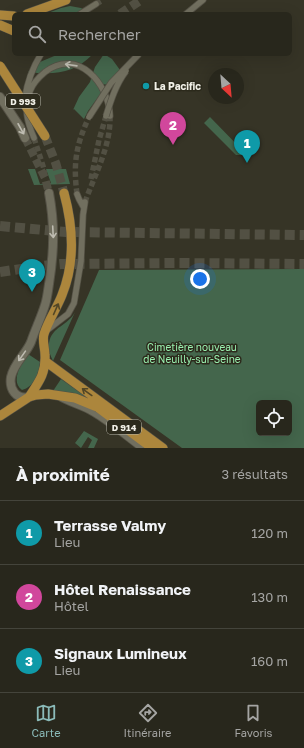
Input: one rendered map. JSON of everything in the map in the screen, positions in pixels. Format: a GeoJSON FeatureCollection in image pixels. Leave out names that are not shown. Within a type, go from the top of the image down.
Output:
{"type":"FeatureCollection","features":[{"type":"Feature","properties":{"kind":"main road"},"geometry":{"type":"LineString","coordinates":[[33,12],[66,0]]}},
{"type":"Feature","properties":{"kind":"main road"},"geometry":{"type":"LineString","coordinates":[[0,15],[12,16]]}},
{"type":"Feature","properties":{"kind":"main road"},"geometry":{"type":"LineString","coordinates":[[0,25],[12,30]]}},
{"type":"Feature","properties":{"kind":"main road","name":"D 993"},"geometry":{"type":"LineString","coordinates":[[0,66],[45,136]]}},
{"type":"Feature","properties":{"kind":"main road"},"geometry":{"type":"LineString","coordinates":[[0,416],[29,397],[45,370],[44,333],[63,294],[70,266],[72,245],[68,209],[64,193]]}},
{"type":"Feature","properties":{"kind":"main road"},"geometry":{"type":"LineString","coordinates":[[45,361],[163,448]]}},
{"type":"Feature","properties":{"kind":"main road","name":"D 914"},"geometry":{"type":"LineString","coordinates":[[29,397],[42,394],[75,398],[97,407],[152,448]]}},
{"type":"Feature","properties":{"kind":"street"},"geometry":{"type":"LineString","coordinates":[[188,12],[203,0]]}},
{"type":"Feature","properties":{"kind":"street"},"geometry":{"type":"LineString","coordinates":[[83,12],[96,4]]}},
{"type":"Feature","properties":{"kind":"street"},"geometry":{"type":"LineString","coordinates":[[30,138],[25,99],[33,69],[40,56]]}},
{"type":"Feature","properties":{"kind":"street"},"geometry":{"type":"LineString","coordinates":[[28,92],[38,79],[51,68],[63,64],[73,65],[84,69],[102,86],[109,103],[108,116],[118,82],[137,56]]}},
{"type":"Feature","properties":{"kind":"street"},"geometry":{"type":"LineString","coordinates":[[89,117],[111,83],[137,56]]}},
{"type":"Feature","properties":{"kind":"street"},"geometry":{"type":"LineString","coordinates":[[0,97],[20,127],[30,138]]}},
{"type":"Feature","properties":{"kind":"street"},"geometry":{"type":"LineString","coordinates":[[29,397],[23,398],[17,395],[11,382],[14,368],[30,345],[45,304],[53,258],[52,216],[49,193]]}},
{"type":"Feature","properties":{"kind":"street"},"geometry":{"type":"LineString","coordinates":[[77,194],[78,199],[84,208]]}},
{"type":"Feature","properties":{"kind":"street"},"geometry":{"type":"LineString","coordinates":[[44,333],[65,317],[72,308],[82,261],[85,202]]}},
{"type":"Feature","properties":{"kind":"street"},"geometry":{"type":"LineString","coordinates":[[57,396],[66,402],[80,406],[93,413],[141,448]]}},
{"type":"Feature","properties":{"kind":"green space"},"geometry":{"type":"Polygon","coordinates":[[[70,6],[81,8],[88,12],[50,12],[70,6]]]}},
{"type":"Feature","properties":{"kind":"green space"},"geometry":{"type":"Polygon","coordinates":[[[54,56],[91,56],[78,66],[63,72],[28,72],[40,62],[54,56]]]}},
{"type":"Feature","properties":{"kind":"green space"},"geometry":{"type":"Polygon","coordinates":[[[103,56],[107,56],[112,59],[120,70],[107,86],[105,84],[99,89],[101,93],[84,119],[74,109],[73,110],[79,97],[90,82],[95,67],[103,56]]]}},
{"type":"Feature","properties":{"kind":"green space"},"geometry":{"type":"Polygon","coordinates":[[[210,117],[247,155],[236,155],[204,123],[210,117]]]}},
{"type":"Feature","properties":{"kind":"green space"},"geometry":{"type":"Polygon","coordinates":[[[28,169],[35,169],[40,184],[51,183],[46,169],[66,169],[70,184],[34,185],[28,169]]]}},
{"type":"Feature","properties":{"kind":"green space","name":"Cimetière nouveau de Neuilly-sur-Seine"},"geometry":{"type":"Polygon","coordinates":[[[304,269],[304,448],[182,448],[60,360],[99,270],[304,269]]]}},
{"type":"Feature","properties":{"kind":"green space"},"geometry":{"type":"Polygon","coordinates":[[[75,312],[53,361],[49,348],[51,337],[53,333],[72,317],[75,312]]]}},
{"type":"Feature","properties":{"kind":"green space"},"geometry":{"type":"Polygon","coordinates":[[[28,354],[40,362],[37,375],[33,383],[22,390],[17,382],[17,377],[22,362],[28,354]]]}},
{"type":"Feature","properties":{"kind":"green space"},"geometry":{"type":"Polygon","coordinates":[[[61,379],[85,397],[74,393],[53,391],[61,379]]]}},
{"type":"Feature","properties":{"kind":"green space"},"geometry":{"type":"Polygon","coordinates":[[[84,431],[98,439],[94,448],[88,448],[92,440],[88,437],[81,448],[75,443],[84,431]]]}},
{"type":"Feature","properties":{"kind":"tunnel"},"geometry":{"type":"LineString","coordinates":[[96,4],[103,0]]}},
{"type":"Feature","properties":{"kind":"tunnel"},"geometry":{"type":"LineString","coordinates":[[123,12],[141,0]]}},
{"type":"Feature","properties":{"kind":"tunnel"},"geometry":{"type":"LineString","coordinates":[[91,179],[99,140],[106,116]]}},
{"type":"Feature","properties":{"kind":"tunnel"},"geometry":{"type":"LineString","coordinates":[[85,202],[102,160],[108,138],[110,116]]}},
{"type":"Feature","properties":{"kind":"tunnel"},"geometry":{"type":"LineString","coordinates":[[77,194],[75,173],[78,145],[89,117]]}},
{"type":"Feature","properties":{"kind":"tunnel"},"geometry":{"type":"LineString","coordinates":[[45,136],[56,164],[64,193]]}},
{"type":"Feature","properties":{"kind":"tunnel"},"geometry":{"type":"LineString","coordinates":[[25,138],[45,178],[49,193]]}},
{"type":"Feature","properties":{"kind":"tunnel"},"geometry":{"type":"LineString","coordinates":[[34,138],[44,169],[45,178]]}},
{"type":"Feature","properties":{"kind":"tunnel"},"geometry":{"type":"LineString","coordinates":[[0,226],[66,232],[304,235]]}},
{"type":"Feature","properties":{"kind":"tunnel"},"geometry":{"type":"LineString","coordinates":[[0,272],[61,264],[304,264]]}},
{"type":"Feature","properties":{"kind":"place","name":"La Pacific"},"geometry":{"type":"Point","coordinates":[146,86]}},
{"type":"Feature","properties":{"kind":"place","name":"Hôtel Renaissance"},"geometry":{"type":"Point","coordinates":[173,145]}},
{"type":"Feature","properties":{"kind":"place","name":"Terrasse Valmy"},"geometry":{"type":"Point","coordinates":[247,163]}},
{"type":"Feature","properties":{"kind":"place","name":"Signaux Lumineux"},"geometry":{"type":"Point","coordinates":[32,292]}}]}
